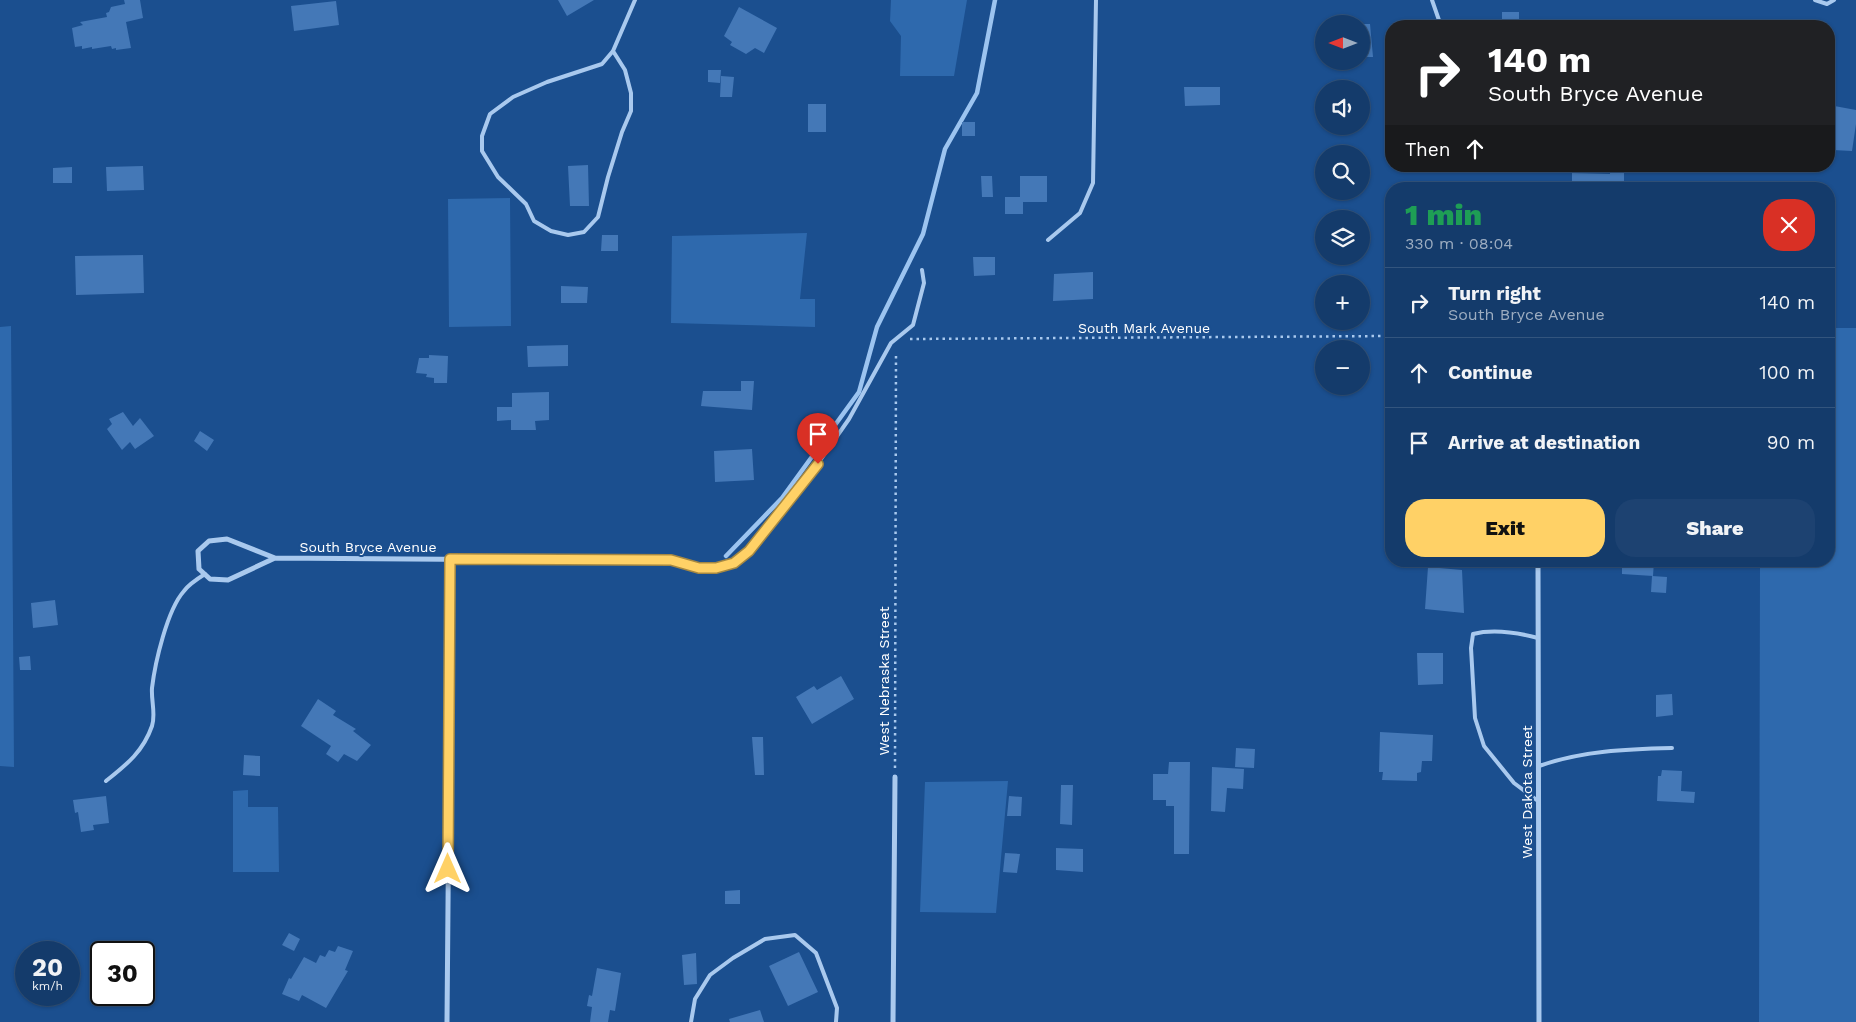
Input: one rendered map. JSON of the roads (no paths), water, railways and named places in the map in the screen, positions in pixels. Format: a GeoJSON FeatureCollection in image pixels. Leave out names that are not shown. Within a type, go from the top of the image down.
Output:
{"type":"FeatureCollection","features":[{"type":"Feature","properties":{"kind":"street","name":"South Bryce Avenue"},"geometry":{"type":"LineString","coordinates":[[275,558],[228,580],[210,579],[199,569],[198,551],[209,541],[227,538],[275,558],[671,560]]}},
{"type":"Feature","properties":{"kind":"street"},"geometry":{"type":"LineString","coordinates":[[447,1022],[450,559]]}},
{"type":"Feature","properties":{"kind":"street","name":"West Dakota Street"},"geometry":{"type":"LineString","coordinates":[[1538,567],[1539,1022]]}},
{"type":"Feature","properties":{"kind":"street"},"geometry":{"type":"LineString","coordinates":[[892,1022],[895,777]]}},
{"type":"Feature","properties":{"kind":"lane"},"geometry":{"type":"LineString","coordinates":[[613,51],[625,70],[631,93],[631,112],[622,132],[608,176],[598,217],[584,232],[568,235],[551,231],[534,221],[526,204],[498,176],[482,151],[482,136],[490,114],[513,97],[547,82],[602,64],[613,51],[635,0]]}},
{"type":"Feature","properties":{"kind":"lane"},"geometry":{"type":"LineString","coordinates":[[1048,240],[1080,213],[1093,183],[1096,0]]}},
{"type":"Feature","properties":{"kind":"lane"},"geometry":{"type":"LineString","coordinates":[[1432,0],[1439,20]]}},
{"type":"Feature","properties":{"kind":"lane"},"geometry":{"type":"LineString","coordinates":[[1815,0],[1827,4],[1834,0]]}},
{"type":"Feature","properties":{"kind":"lane"},"geometry":{"type":"LineString","coordinates":[[671,560],[699,568],[716,568],[734,563],[749,551],[807,479],[850,419],[892,343],[913,325],[924,283],[922,270]]}},
{"type":"Feature","properties":{"kind":"lane"},"geometry":{"type":"LineString","coordinates":[[106,781],[131,761],[144,745],[152,725],[154,673],[170,619],[182,592],[205,574]]}},
{"type":"Feature","properties":{"kind":"lane"},"geometry":{"type":"LineString","coordinates":[[1538,638],[1523,634],[1482,632],[1473,634],[1471,648],[1475,718],[1484,746],[1514,783],[1538,801]]}},
{"type":"Feature","properties":{"kind":"lane"},"geometry":{"type":"LineString","coordinates":[[1538,766],[1560,759],[1595,753],[1672,748]]}},
{"type":"Feature","properties":{"kind":"lane"},"geometry":{"type":"LineString","coordinates":[[692,1022],[695,999],[710,975],[765,939],[795,935],[816,953],[836,1008],[836,1022]]}},
{"type":"Feature","properties":{"kind":"waterway"},"geometry":{"type":"LineString","coordinates":[[726,556],[782,498],[859,392],[877,327],[923,234],[945,149],[977,93],[995,0]]}}]}
